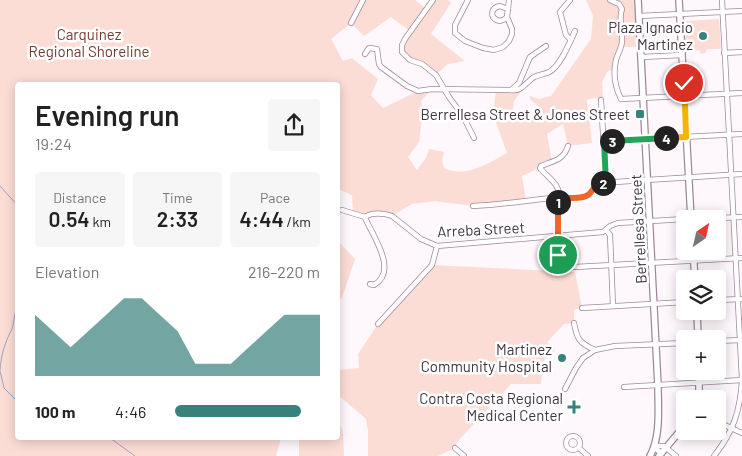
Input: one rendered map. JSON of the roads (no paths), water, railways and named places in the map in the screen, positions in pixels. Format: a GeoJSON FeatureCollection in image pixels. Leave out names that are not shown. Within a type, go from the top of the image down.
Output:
{"type":"FeatureCollection","features":[{"type":"Feature","properties":{"kind":"main road","name":"Berrellesa Street"},"geometry":{"type":"LineString","coordinates":[[638,0],[657,345],[656,436],[650,456]]}},
{"type":"Feature","properties":{"kind":"main road"},"geometry":{"type":"LineString","coordinates":[[679,0],[691,210]]}},
{"type":"Feature","properties":{"kind":"main road"},"geometry":{"type":"LineString","coordinates":[[694,260],[695,270]]}},
{"type":"Feature","properties":{"kind":"main road"},"geometry":{"type":"LineString","coordinates":[[700,380],[700,390]]}},
{"type":"Feature","properties":{"kind":"main road"},"geometry":{"type":"LineString","coordinates":[[663,452],[676,436]]}},
{"type":"Feature","properties":{"kind":"street"},"geometry":{"type":"LineString","coordinates":[[351,23],[364,0]]}},
{"type":"Feature","properties":{"kind":"street"},"geometry":{"type":"LineString","coordinates":[[433,0],[405,39],[402,45],[402,52],[410,60],[422,64],[429,69],[442,84],[463,116],[474,138]]}},
{"type":"Feature","properties":{"kind":"street"},"geometry":{"type":"LineString","coordinates":[[468,0],[454,28],[457,35],[468,43],[494,50],[505,46],[511,38],[512,31],[508,17],[509,0]]}},
{"type":"Feature","properties":{"kind":"street"},"geometry":{"type":"LineString","coordinates":[[570,0],[560,12],[566,35],[571,40]]}},
{"type":"Feature","properties":{"kind":"street"},"geometry":{"type":"LineString","coordinates":[[610,0],[619,4],[622,9],[620,15],[622,42],[614,73],[621,99],[742,93]]}},
{"type":"Feature","properties":{"kind":"street"},"geometry":{"type":"LineString","coordinates":[[714,456],[732,429],[740,406],[742,380],[740,299],[730,174],[722,0]]}},
{"type":"Feature","properties":{"kind":"street"},"geometry":{"type":"LineString","coordinates":[[508,9],[497,6],[493,10],[492,15],[500,21],[508,17]]}},
{"type":"Feature","properties":{"kind":"street"},"geometry":{"type":"LineString","coordinates":[[639,16],[742,10]]}},
{"type":"Feature","properties":{"kind":"street"},"geometry":{"type":"LineString","coordinates":[[365,54],[369,48],[377,49],[381,67],[418,91],[516,91],[523,88],[533,78],[551,72],[555,68],[575,32]]}},
{"type":"Feature","properties":{"kind":"street"},"geometry":{"type":"LineString","coordinates":[[511,90],[519,83],[530,57],[546,46]]}},
{"type":"Feature","properties":{"kind":"street"},"geometry":{"type":"LineString","coordinates":[[724,53],[742,52]]}},
{"type":"Feature","properties":{"kind":"street"},"geometry":{"type":"LineString","coordinates":[[642,57],[682,55]]}},
{"type":"Feature","properties":{"kind":"street"},"geometry":{"type":"LineString","coordinates":[[439,90],[442,84]]}},
{"type":"Feature","properties":{"kind":"street"},"geometry":{"type":"LineString","coordinates":[[601,100],[606,183]]}},
{"type":"Feature","properties":{"kind":"street"},"geometry":{"type":"LineString","coordinates":[[604,141],[742,134]]}},
{"type":"Feature","properties":{"kind":"street"},"geometry":{"type":"LineString","coordinates":[[568,146],[566,154],[560,159],[540,168],[558,187],[560,194],[558,255],[563,264],[575,267],[694,260]]}},
{"type":"Feature","properties":{"kind":"street"},"geometry":{"type":"LineString","coordinates":[[473,206],[584,197],[588,195],[595,185],[606,183],[742,174]]}},
{"type":"Feature","properties":{"kind":"street","name":"Arreba Street"},"geometry":{"type":"LineString","coordinates":[[342,210],[365,217],[375,214],[392,216],[421,239],[437,246],[603,232],[613,224],[618,223],[676,220]]}},
{"type":"Feature","properties":{"kind":"street"},"geometry":{"type":"LineString","coordinates":[[365,217],[384,257],[385,264],[383,277],[379,282],[370,284]]}},
{"type":"Feature","properties":{"kind":"street"},"geometry":{"type":"LineString","coordinates":[[726,217],[742,217]]}},
{"type":"Feature","properties":{"kind":"street"},"geometry":{"type":"LineString","coordinates":[[606,230],[610,235],[613,306]]}},
{"type":"Feature","properties":{"kind":"street"},"geometry":{"type":"LineString","coordinates":[[378,324],[432,265],[437,246]]}},
{"type":"Feature","properties":{"kind":"street"},"geometry":{"type":"LineString","coordinates":[[726,258],[742,258]]}},
{"type":"Feature","properties":{"kind":"street"},"geometry":{"type":"LineString","coordinates":[[726,300],[740,299]]}},
{"type":"Feature","properties":{"kind":"street"},"geometry":{"type":"LineString","coordinates":[[582,308],[676,303]]}},
{"type":"Feature","properties":{"kind":"street"},"geometry":{"type":"LineString","coordinates":[[574,324],[579,340],[585,346],[594,350]]}},
{"type":"Feature","properties":{"kind":"street"},"geometry":{"type":"LineString","coordinates":[[726,341],[741,340]]}},
{"type":"Feature","properties":{"kind":"street"},"geometry":{"type":"LineString","coordinates":[[566,389],[579,363],[594,350],[615,346],[676,344]]}},
{"type":"Feature","properties":{"kind":"street"},"geometry":{"type":"LineString","coordinates":[[624,387],[742,380]]}},
{"type":"Feature","properties":{"kind":"street"},"geometry":{"type":"LineString","coordinates":[[726,426],[742,434]]}},
{"type":"Feature","properties":{"kind":"street"},"geometry":{"type":"LineString","coordinates":[[654,446],[657,450],[676,456]]}},
{"type":"Feature","properties":{"kind":"street"},"geometry":{"type":"LineString","coordinates":[[455,448],[464,456]]}},
{"type":"Feature","properties":{"kind":"street"},"geometry":{"type":"LineString","coordinates":[[579,448],[588,456]]}},
{"type":"Feature","properties":{"kind":"waterway"},"geometry":{"type":"LineString","coordinates":[[0,186],[15,203]]}},
{"type":"Feature","properties":{"kind":"waterway"},"geometry":{"type":"LineString","coordinates":[[0,370],[2,354],[12,329],[15,313]]}},
{"type":"Feature","properties":{"kind":"waterway"},"geometry":{"type":"LineString","coordinates":[[0,371],[4,388],[15,399]]}},
{"type":"Feature","properties":{"kind":"waterway"},"geometry":{"type":"LineString","coordinates":[[113,440],[135,456]]}},
{"type":"Feature","properties":{"kind":"place","name":"Plaza Ignacio Martinez"},"geometry":{"type":"Point","coordinates":[703,36]}},
{"type":"Feature","properties":{"kind":"place","name":"Berrellesa Street & Jones Street"},"geometry":{"type":"Point","coordinates":[640,114]}},
{"type":"Feature","properties":{"kind":"place","name":"Martinez Community Hospital"},"geometry":{"type":"Point","coordinates":[562,358]}},
{"type":"Feature","properties":{"kind":"place","name":"Contra Costa Regional Medical Center"},"geometry":{"type":"Point","coordinates":[574,407]}},
{"type":"Feature","properties":{"kind":"park label","name":"Carquinez Regional Shoreline"},"geometry":{"type":"Point","coordinates":[89,42]}}]}
